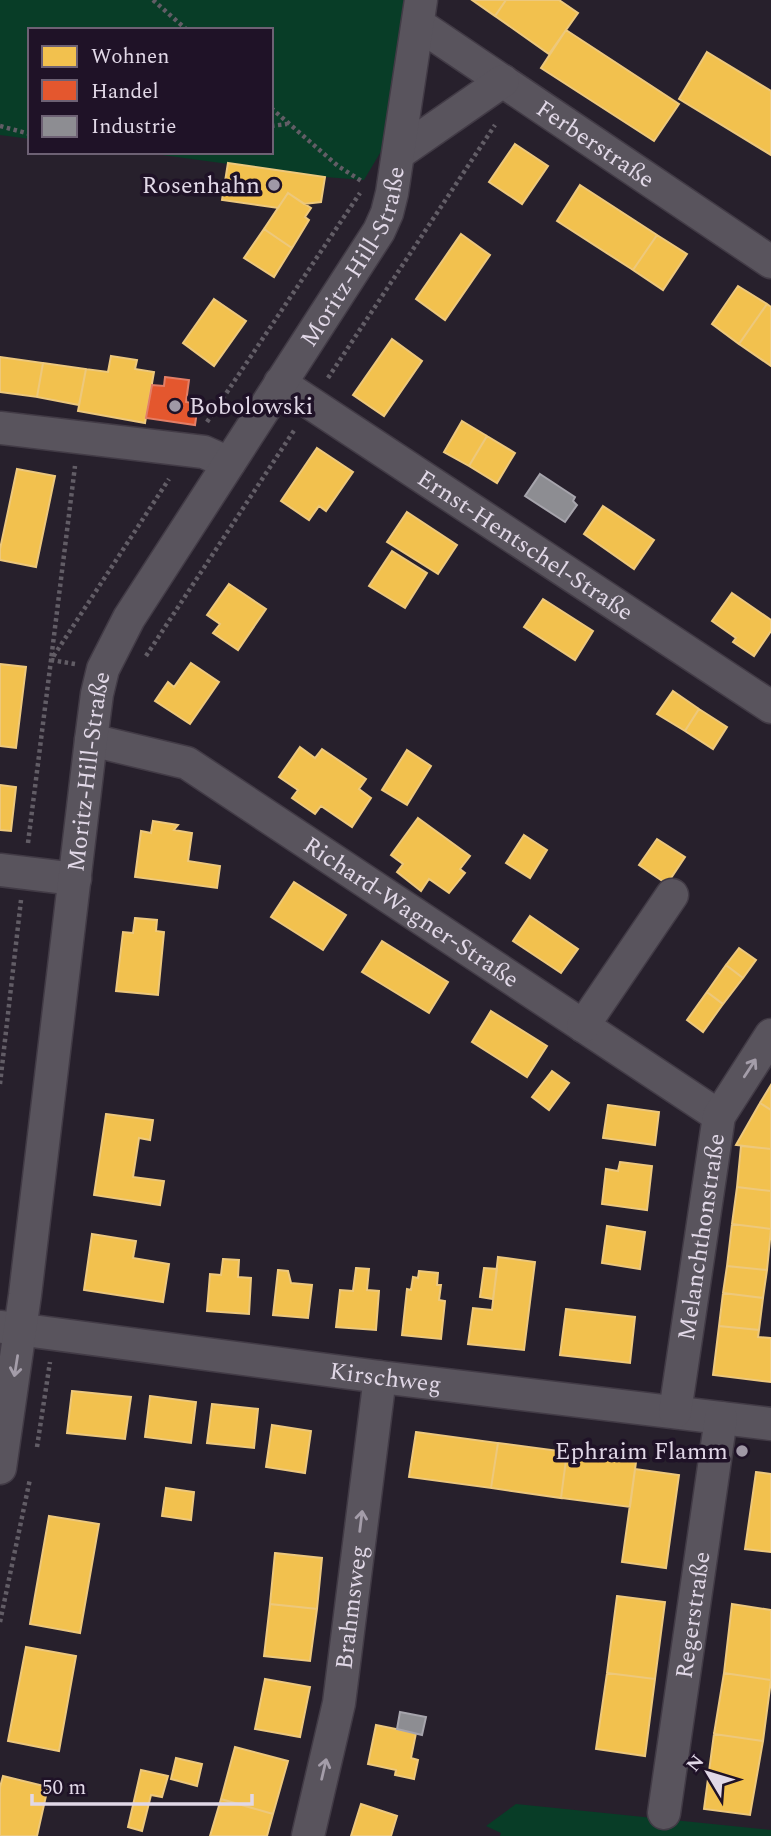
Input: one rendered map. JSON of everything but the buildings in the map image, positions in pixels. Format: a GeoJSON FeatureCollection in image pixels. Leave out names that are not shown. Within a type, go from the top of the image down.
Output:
{"type":"FeatureCollection","features":[{"type":"Feature","properties":{"kind":"street","name":"Ferberstraße"},"geometry":{"type":"LineString","coordinates":[[420,12],[510,86],[771,262]]}},
{"type":"Feature","properties":{"kind":"street","name":"Moritz-Hill-Straße"},"geometry":{"type":"LineString","coordinates":[[0,1468],[10,1328],[75,879],[97,694],[103,669],[130,618],[379,231],[392,193],[420,12]]}},
{"type":"Feature","properties":{"kind":"street","name":"Moritz-Hill-Straße"},"geometry":{"type":"LineString","coordinates":[[399,153],[510,86]]}},
{"type":"Feature","properties":{"kind":"street","name":"Ernst-Hentschel-Straße"},"geometry":{"type":"LineString","coordinates":[[280,383],[771,707]]}},
{"type":"Feature","properties":{"kind":"street"},"geometry":{"type":"LineString","coordinates":[[0,428],[204,452],[229,463]]}},
{"type":"Feature","properties":{"kind":"street","name":"Richard-Wagner-Straße"},"geometry":{"type":"LineString","coordinates":[[91,740],[187,763],[719,1116]]}},
{"type":"Feature","properties":{"kind":"street"},"geometry":{"type":"LineString","coordinates":[[0,870],[75,879]]}},
{"type":"Feature","properties":{"kind":"street"},"geometry":{"type":"LineString","coordinates":[[583,1026],[673,895]]}},
{"type":"Feature","properties":{"kind":"street","name":"Melanchthonstraße"},"geometry":{"type":"LineString","coordinates":[[675,1412],[719,1116],[771,1035]]}},
{"type":"Feature","properties":{"kind":"street","name":"Kirschweg"},"geometry":{"type":"LineString","coordinates":[[10,1328],[380,1377],[771,1424]]}},
{"type":"Feature","properties":{"kind":"street","name":"Brahmsweg"},"geometry":{"type":"LineString","coordinates":[[308,1836],[339,1703],[380,1377]]}},
{"type":"Feature","properties":{"kind":"street","name":"Regerstraße"},"geometry":{"type":"LineString","coordinates":[[664,1813],[721,1418]]}},
{"type":"Feature","properties":{"kind":"path"},"geometry":{"type":"LineString","coordinates":[[153,0],[185,28]]}},
{"type":"Feature","properties":{"kind":"path"},"geometry":{"type":"LineString","coordinates":[[143,662],[311,404],[510,86]]}},
{"type":"Feature","properties":{"kind":"path"},"geometry":{"type":"LineString","coordinates":[[273,110],[338,166],[366,184],[392,193]]}},
{"type":"Feature","properties":{"kind":"path"},"geometry":{"type":"LineString","coordinates":[[273,126],[288,124]]}},
{"type":"Feature","properties":{"kind":"path"},"geometry":{"type":"LineString","coordinates":[[0,126],[28,133]]}},
{"type":"Feature","properties":{"kind":"path"},"geometry":{"type":"LineString","coordinates":[[79,438],[51,660],[103,669]]}},
{"type":"Feature","properties":{"kind":"path"},"geometry":{"type":"LineString","coordinates":[[34,1460],[54,1333]]}},
{"type":"Feature","properties":{"kind":"path"},"geometry":{"type":"LineString","coordinates":[[0,1622],[31,1474]]}},
{"type":"Feature","properties":{"kind":"green space"},"geometry":{"type":"Polygon","coordinates":[[[0,0],[407,0],[383,148],[364,180],[155,154],[273,154],[273,28],[28,28],[28,139],[0,135],[0,0]]]}},
{"type":"Feature","properties":{"kind":"green space"},"geometry":{"type":"Polygon","coordinates":[[[516,1804],[771,1830],[771,1836],[500,1836],[501,1833],[486,1826],[516,1804]]]}},
{"type":"Feature","properties":{"kind":"place","name":"Rosenhahn"},"geometry":{"type":"Point","coordinates":[274,185]}},
{"type":"Feature","properties":{"kind":"place","name":"Bobolowski"},"geometry":{"type":"Point","coordinates":[175,406]}},
{"type":"Feature","properties":{"kind":"place","name":"Ephraim Flamm"},"geometry":{"type":"Point","coordinates":[742,1451]}}]}
